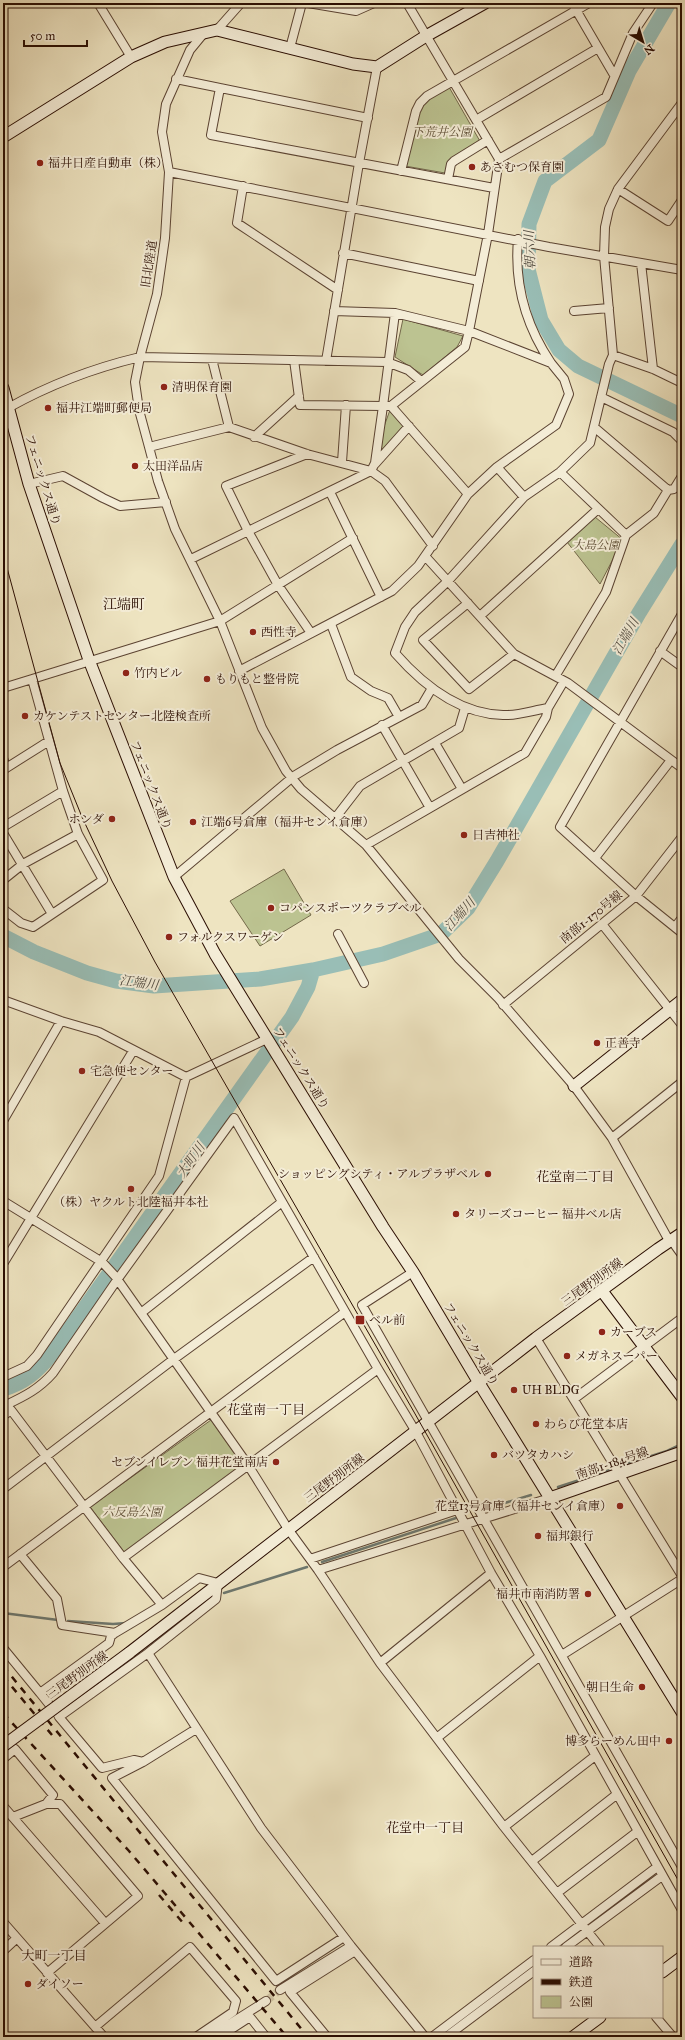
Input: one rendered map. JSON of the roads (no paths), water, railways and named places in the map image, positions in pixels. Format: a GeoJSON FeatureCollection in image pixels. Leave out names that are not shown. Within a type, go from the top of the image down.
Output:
{"type":"FeatureCollection","features":[{"type":"Feature","properties":{"kind":"main road"},"geometry":{"type":"LineString","coordinates":[[3,137],[132,57],[165,42],[217,30],[353,64],[377,67],[426,36],[485,3]]}},
{"type":"Feature","properties":{"kind":"main road","name":"フェニックス通り"},"geometry":{"type":"LineString","coordinates":[[3,388],[29,484],[89,660],[174,877],[215,954],[383,1228],[413,1272],[479,1383],[682,1712]]}},
{"type":"Feature","properties":{"kind":"main road"},"geometry":{"type":"LineString","coordinates":[[574,1086],[682,1000]]}},
{"type":"Feature","properties":{"kind":"main road","name":"三尾野別所線"},"geometry":{"type":"LineString","coordinates":[[3,1746],[129,1653],[536,1338],[682,1233]]}},
{"type":"Feature","properties":{"kind":"main road"},"geometry":{"type":"LineString","coordinates":[[602,1291],[682,1396]]}},
{"type":"Feature","properties":{"kind":"main road","name":"南部1-184号線"},"geometry":{"type":"LineString","coordinates":[[550,1498],[682,1452]]}},
{"type":"Feature","properties":{"kind":"main road"},"geometry":{"type":"LineString","coordinates":[[663,1971],[682,1957]]}},
{"type":"Feature","properties":{"kind":"main road"},"geometry":{"type":"LineString","coordinates":[[573,2037],[599,2018]]}},
{"type":"Feature","properties":{"kind":"street"},"geometry":{"type":"LineString","coordinates":[[98,3],[132,57]]}},
{"type":"Feature","properties":{"kind":"street"},"geometry":{"type":"LineString","coordinates":[[217,30],[241,3]]}},
{"type":"Feature","properties":{"kind":"street"},"geometry":{"type":"LineString","coordinates":[[290,48],[302,3]]}},
{"type":"Feature","properties":{"kind":"street"},"geometry":{"type":"LineString","coordinates":[[308,3],[356,11],[374,3]]}},
{"type":"Feature","properties":{"kind":"street"},"geometry":{"type":"LineString","coordinates":[[294,360],[300,405],[387,406],[421,382],[464,347],[469,331],[488,234],[499,159],[407,3]]}},
{"type":"Feature","properties":{"kind":"street"},"geometry":{"type":"LineString","coordinates":[[572,3],[614,75]]}},
{"type":"Feature","properties":{"kind":"street"},"geometry":{"type":"LineString","coordinates":[[401,171],[416,111],[420,103],[427,96],[589,3]]}},
{"type":"Feature","properties":{"kind":"street"},"geometry":{"type":"LineString","coordinates":[[499,159],[606,97],[633,33],[653,3]]}},
{"type":"Feature","properties":{"kind":"street","name":"旧北陸道"},"geometry":{"type":"LineString","coordinates":[[204,32],[190,50],[166,104],[162,132],[169,172],[165,238],[157,294],[140,357],[135,382],[139,410],[149,448],[175,529],[220,621],[262,728],[292,779],[311,798],[366,845],[457,955],[503,1004],[574,1086],[612,1138],[661,1228],[682,1255]]}},
{"type":"Feature","properties":{"kind":"street"},"geometry":{"type":"LineString","coordinates":[[476,120],[598,48]]}},
{"type":"Feature","properties":{"kind":"street"},"geometry":{"type":"LineString","coordinates":[[326,361],[343,253],[377,67]]}},
{"type":"Feature","properties":{"kind":"street"},"geometry":{"type":"LineString","coordinates":[[176,79],[368,118]]}},
{"type":"Feature","properties":{"kind":"street"},"geometry":{"type":"LineString","coordinates":[[220,88],[211,135],[494,188]]}},
{"type":"Feature","properties":{"kind":"street"},"geometry":{"type":"LineString","coordinates":[[548,708],[504,716],[465,708],[432,688],[395,653],[405,627],[415,612],[448,581],[524,497],[560,472],[590,443],[609,364],[613,356],[604,256],[605,227],[609,209],[618,189],[682,102]]}},
{"type":"Feature","properties":{"kind":"street"},"geometry":{"type":"LineString","coordinates":[[448,179],[451,164],[454,161],[488,140]]}},
{"type":"Feature","properties":{"kind":"street"},"geometry":{"type":"LineString","coordinates":[[169,172],[549,246],[682,270]]}},
{"type":"Feature","properties":{"kind":"street"},"geometry":{"type":"LineString","coordinates":[[243,186],[237,223],[338,290]]}},
{"type":"Feature","properties":{"kind":"street"},"geometry":{"type":"LineString","coordinates":[[618,189],[668,221],[682,200]]}},
{"type":"Feature","properties":{"kind":"street"},"geometry":{"type":"LineString","coordinates":[[239,671],[331,624],[392,590],[426,556],[468,494],[497,467],[556,424],[569,394],[564,379],[540,347],[530,326],[521,298],[517,262],[520,240]]}},
{"type":"Feature","properties":{"kind":"street"},"geometry":{"type":"LineString","coordinates":[[343,253],[479,280]]}},
{"type":"Feature","properties":{"kind":"street"},"geometry":{"type":"LineString","coordinates":[[641,263],[653,369]]}},
{"type":"Feature","properties":{"kind":"street"},"geometry":{"type":"LineString","coordinates":[[574,311],[609,308]]}},
{"type":"Feature","properties":{"kind":"street"},"geometry":{"type":"LineString","coordinates":[[334,311],[395,313],[469,331],[551,363]]}},
{"type":"Feature","properties":{"kind":"street"},"geometry":{"type":"LineString","coordinates":[[372,468],[387,406],[388,362],[395,313]]}},
{"type":"Feature","properties":{"kind":"street"},"geometry":{"type":"LineString","coordinates":[[613,356],[653,369],[682,383]]}},
{"type":"Feature","properties":{"kind":"street"},"geometry":{"type":"LineString","coordinates":[[8,408],[41,390],[112,363],[140,357],[388,362],[408,370],[421,382]]}},
{"type":"Feature","properties":{"kind":"street"},"geometry":{"type":"LineString","coordinates":[[212,359],[229,427]]}},
{"type":"Feature","properties":{"kind":"street"},"geometry":{"type":"LineString","coordinates":[[602,394],[673,432],[682,441]]}},
{"type":"Feature","properties":{"kind":"street"},"geometry":{"type":"LineString","coordinates":[[254,437],[299,396]]}},
{"type":"Feature","properties":{"kind":"street"},"geometry":{"type":"LineString","coordinates":[[342,462],[346,405]]}},
{"type":"Feature","properties":{"kind":"street"},"geometry":{"type":"LineString","coordinates":[[387,406],[409,426],[468,494]]}},
{"type":"Feature","properties":{"kind":"street"},"geometry":{"type":"LineString","coordinates":[[191,559],[330,492],[372,468],[409,426]]}},
{"type":"Feature","properties":{"kind":"street"},"geometry":{"type":"LineString","coordinates":[[149,448],[229,427],[254,437],[307,454],[372,468],[385,481],[433,546]]}},
{"type":"Feature","properties":{"kind":"street"},"geometry":{"type":"LineString","coordinates":[[594,427],[668,490]]}},
{"type":"Feature","properties":{"kind":"street"},"geometry":{"type":"LineString","coordinates":[[307,454],[226,486],[248,531],[278,585],[311,633]]}},
{"type":"Feature","properties":{"kind":"street"},"geometry":{"type":"LineString","coordinates":[[497,467],[524,497]]}},
{"type":"Feature","properties":{"kind":"street"},"geometry":{"type":"LineString","coordinates":[[560,472],[626,535]]}},
{"type":"Feature","properties":{"kind":"street"},"geometry":{"type":"LineString","coordinates":[[29,484],[63,476],[120,506],[166,502]]}},
{"type":"Feature","properties":{"kind":"street"},"geometry":{"type":"LineString","coordinates":[[556,675],[606,592],[626,535],[654,513],[668,490],[674,489],[682,476]]}},
{"type":"Feature","properties":{"kind":"street"},"geometry":{"type":"LineString","coordinates":[[330,492],[381,597]]}},
{"type":"Feature","properties":{"kind":"street"},"geometry":{"type":"LineString","coordinates":[[480,616],[598,509]]}},
{"type":"Feature","properties":{"kind":"street"},"geometry":{"type":"LineString","coordinates":[[3,688],[89,660],[220,621],[353,538]]}},
{"type":"Feature","properties":{"kind":"street"},"geometry":{"type":"LineString","coordinates":[[426,556],[514,654],[556,675],[621,721],[682,768]]}},
{"type":"Feature","properties":{"kind":"street"},"geometry":{"type":"LineString","coordinates":[[468,603],[423,640],[469,689],[514,654]]}},
{"type":"Feature","properties":{"kind":"street"},"geometry":{"type":"LineString","coordinates":[[682,614],[560,826],[636,896],[682,933]]}},
{"type":"Feature","properties":{"kind":"street"},"geometry":{"type":"LineString","coordinates":[[331,624],[351,676],[371,691],[388,698],[399,717]]}},
{"type":"Feature","properties":{"kind":"street"},"geometry":{"type":"LineString","coordinates":[[660,651],[682,667]]}},
{"type":"Feature","properties":{"kind":"street"},"geometry":{"type":"LineString","coordinates":[[3,909],[21,923],[33,927],[103,880],[78,834],[48,741],[32,679]]}},
{"type":"Feature","properties":{"kind":"street"},"geometry":{"type":"LineString","coordinates":[[366,845],[525,752],[546,717],[548,708],[564,681]]}},
{"type":"Feature","properties":{"kind":"street"},"geometry":{"type":"LineString","coordinates":[[174,877],[292,779],[336,750],[422,705],[432,688]]}},
{"type":"Feature","properties":{"kind":"street"},"geometry":{"type":"LineString","coordinates":[[336,818],[360,786],[459,728],[465,708]]}},
{"type":"Feature","properties":{"kind":"street"},"geometry":{"type":"LineString","coordinates":[[382,725],[430,808]]}},
{"type":"Feature","properties":{"kind":"street"},"geometry":{"type":"LineString","coordinates":[[3,758],[4,769],[48,741]]}},
{"type":"Feature","properties":{"kind":"street"},"geometry":{"type":"LineString","coordinates":[[435,743],[462,789]]}},
{"type":"Feature","properties":{"kind":"street"},"geometry":{"type":"LineString","coordinates":[[595,858],[671,760]]}},
{"type":"Feature","properties":{"kind":"street"},"geometry":{"type":"LineString","coordinates":[[3,828],[63,790]]}},
{"type":"Feature","properties":{"kind":"street"},"geometry":{"type":"LineString","coordinates":[[3,833],[52,914]]}},
{"type":"Feature","properties":{"kind":"street"},"geometry":{"type":"LineString","coordinates":[[3,880],[23,864],[78,834]]}},
{"type":"Feature","properties":{"kind":"street","name":"南部1-170号線"},"geometry":{"type":"LineString","coordinates":[[503,1004],[636,896],[682,837]]}},
{"type":"Feature","properties":{"kind":"street"},"geometry":{"type":"LineString","coordinates":[[675,927],[682,918]]}},
{"type":"Feature","properties":{"kind":"street"},"geometry":{"type":"LineString","coordinates":[[602,924],[682,1025]]}},
{"type":"Feature","properties":{"kind":"street"},"geometry":{"type":"LineString","coordinates":[[338,934],[364,983]]}},
{"type":"Feature","properties":{"kind":"street"},"geometry":{"type":"LineString","coordinates":[[3,1000],[61,1021],[99,1032],[186,1077]]}},
{"type":"Feature","properties":{"kind":"street"},"geometry":{"type":"LineString","coordinates":[[3,1121],[61,1021]]}},
{"type":"Feature","properties":{"kind":"street"},"geometry":{"type":"LineString","coordinates":[[3,1377],[27,1366],[37,1355],[104,1264],[159,1176],[186,1077],[267,1039]]}},
{"type":"Feature","properties":{"kind":"street"},"geometry":{"type":"LineString","coordinates":[[3,1264],[133,1050]]}},
{"type":"Feature","properties":{"kind":"street"},"geometry":{"type":"LineString","coordinates":[[612,1138],[682,1082]]}},
{"type":"Feature","properties":{"kind":"street"},"geometry":{"type":"LineString","coordinates":[[3,1416],[7,1406],[28,1395],[43,1384],[53,1373],[116,1278],[234,1118],[378,1369],[416,1432],[491,1573],[540,1656],[616,1795],[682,1910]]}},
{"type":"Feature","properties":{"kind":"street"},"geometry":{"type":"LineString","coordinates":[[3,1201],[104,1264],[116,1278],[248,1465],[288,1529],[318,1570],[380,1663],[438,1737],[504,1827],[599,1946]]}},
{"type":"Feature","properties":{"kind":"street"},"geometry":{"type":"LineString","coordinates":[[141,1313],[282,1202]]}},
{"type":"Feature","properties":{"kind":"street"},"geometry":{"type":"LineString","coordinates":[[3,1489],[48,1457],[174,1359],[314,1257]]}},
{"type":"Feature","properties":{"kind":"street"},"geometry":{"type":"LineString","coordinates":[[413,1272],[362,1305],[562,1655],[679,1853],[682,1865]]}},
{"type":"Feature","properties":{"kind":"street"},"geometry":{"type":"LineString","coordinates":[[3,1567],[212,1413],[345,1312]]}},
{"type":"Feature","properties":{"kind":"street"},"geometry":{"type":"LineString","coordinates":[[574,1399],[682,1318]]}},
{"type":"Feature","properties":{"kind":"street"},"geometry":{"type":"LineString","coordinates":[[536,1338],[682,1576]]}},
{"type":"Feature","properties":{"kind":"street"},"geometry":{"type":"LineString","coordinates":[[124,1558],[378,1369]]}},
{"type":"Feature","properties":{"kind":"street"},"geometry":{"type":"LineString","coordinates":[[7,1406],[162,1606]]}},
{"type":"Feature","properties":{"kind":"street"},"geometry":{"type":"LineString","coordinates":[[318,1570],[550,1498]]}},
{"type":"Feature","properties":{"kind":"street"},"geometry":{"type":"LineString","coordinates":[[310,1559],[457,1510]]}},
{"type":"Feature","properties":{"kind":"street"},"geometry":{"type":"LineString","coordinates":[[20,1554],[57,1599],[62,1626],[115,1633]]}},
{"type":"Feature","properties":{"kind":"street"},"geometry":{"type":"LineString","coordinates":[[380,1663],[491,1573]]}},
{"type":"Feature","properties":{"kind":"street"},"geometry":{"type":"LineString","coordinates":[[40,1693],[109,1643],[111,1636],[115,1633],[162,1606],[199,1578],[218,1583],[216,1599],[148,1653],[59,1717]]}},
{"type":"Feature","properties":{"kind":"street"},"geometry":{"type":"LineString","coordinates":[[562,1655],[682,1579]]}},
{"type":"Feature","properties":{"kind":"street"},"geometry":{"type":"LineString","coordinates":[[3,1648],[102,1768],[134,1760],[143,1762]]}},
{"type":"Feature","properties":{"kind":"street"},"geometry":{"type":"LineString","coordinates":[[148,1653],[261,1828],[353,1949],[425,2037]]}},
{"type":"Feature","properties":{"kind":"street"},"geometry":{"type":"LineString","coordinates":[[438,1737],[540,1656]]}},
{"type":"Feature","properties":{"kind":"street"},"geometry":{"type":"LineString","coordinates":[[196,1729],[143,1762],[112,1778],[276,1981],[344,1937]]}},
{"type":"Feature","properties":{"kind":"street"},"geometry":{"type":"LineString","coordinates":[[3,1759],[15,1749],[53,1795],[46,1804]]}},
{"type":"Feature","properties":{"kind":"street"},"geometry":{"type":"LineString","coordinates":[[504,1827],[595,1756]]}},
{"type":"Feature","properties":{"kind":"street"},"geometry":{"type":"LineString","coordinates":[[532,1861],[616,1795]]}},
{"type":"Feature","properties":{"kind":"street"},"geometry":{"type":"LineString","coordinates":[[12,1817],[46,1804],[60,1804],[138,1896],[47,1973]]}},
{"type":"Feature","properties":{"kind":"street"},"geometry":{"type":"LineString","coordinates":[[3,1806],[105,1923]]}},
{"type":"Feature","properties":{"kind":"street"},"geometry":{"type":"LineString","coordinates":[[557,1893],[637,1832]]}},
{"type":"Feature","properties":{"kind":"street"},"geometry":{"type":"LineString","coordinates":[[552,1946],[657,1867]]}},
{"type":"Feature","properties":{"kind":"street"},"geometry":{"type":"LineString","coordinates":[[567,1946],[662,1876]]}},
{"type":"Feature","properties":{"kind":"street"},"geometry":{"type":"LineString","coordinates":[[3,1922],[104,2037]]}},
{"type":"Feature","properties":{"kind":"street"},"geometry":{"type":"LineString","coordinates":[[3,1951],[17,1938]]}},
{"type":"Feature","properties":{"kind":"street"},"geometry":{"type":"LineString","coordinates":[[95,2027],[190,1947],[236,2001],[233,2012],[196,2037]]}},
{"type":"Feature","properties":{"kind":"street"},"geometry":{"type":"LineString","coordinates":[[280,1990],[353,1949]]}},
{"type":"Feature","properties":{"kind":"street"},"geometry":{"type":"LineString","coordinates":[[327,2037],[290,1992],[353,1949]]}},
{"type":"Feature","properties":{"kind":"street"},"geometry":{"type":"LineString","coordinates":[[432,2037],[533,1961]]}},
{"type":"Feature","properties":{"kind":"street"},"geometry":{"type":"LineString","coordinates":[[446,2037],[533,1972]]}},
{"type":"Feature","properties":{"kind":"street"},"geometry":{"type":"LineString","coordinates":[[209,2037],[266,2001]]}},
{"type":"Feature","properties":{"kind":"street"},"geometry":{"type":"LineString","coordinates":[[219,2037],[250,2017],[266,2037]]}},
{"type":"Feature","properties":{"kind":"street"},"geometry":{"type":"LineString","coordinates":[[657,2018],[673,2037]]}},
{"type":"Feature","properties":{"kind":"waterway","name":"朝六川"},"geometry":{"type":"LineString","coordinates":[[669,3],[629,71],[599,140],[545,181],[529,224],[528,269],[541,320],[559,350],[578,366],[682,416]]}},
{"type":"Feature","properties":{"kind":"waterway","name":"江端川"},"geometry":{"type":"LineString","coordinates":[[3,936],[34,952],[87,973],[116,981],[154,986],[260,979],[313,970],[383,954],[441,934],[468,908],[497,861],[639,613],[682,544]]}},
{"type":"Feature","properties":{"kind":"waterway","name":"大町川"},"geometry":{"type":"LineString","coordinates":[[3,1389],[11,1387],[30,1376],[41,1367],[51,1355],[292,1017],[308,987],[313,970]]}},
{"type":"Feature","properties":{"kind":"waterway"},"geometry":{"type":"LineString","coordinates":[[620,1466],[667,1451],[682,1444]]}},
{"type":"Feature","properties":{"kind":"waterway"},"geometry":{"type":"LineString","coordinates":[[558,1487],[610,1470]]}},
{"type":"Feature","properties":{"kind":"waterway"},"geometry":{"type":"LineString","coordinates":[[485,1509],[531,1495]]}},
{"type":"Feature","properties":{"kind":"waterway"},"geometry":{"type":"LineString","coordinates":[[322,1562],[456,1518]]}},
{"type":"Feature","properties":{"kind":"waterway"},"geometry":{"type":"LineString","coordinates":[[224,1593],[307,1567]]}},
{"type":"Feature","properties":{"kind":"waterway"},"geometry":{"type":"LineString","coordinates":[[3,1613],[58,1620]]}},
{"type":"Feature","properties":{"kind":"waterway"},"geometry":{"type":"LineString","coordinates":[[68,1621],[113,1624],[126,1623]]}},
{"type":"Feature","properties":{"kind":"tunnel"},"geometry":{"type":"LineString","coordinates":[[266,2001],[280,1990]]}},
{"type":"Feature","properties":{"kind":"tram line"},"geometry":{"type":"LineString","coordinates":[[3,553],[60,763],[82,817],[112,881],[155,962],[414,1412],[682,1887]]}},
{"type":"Feature","properties":{"kind":"railway"},"geometry":{"type":"LineString","coordinates":[[3,1666],[308,2037]]}},
{"type":"Feature","properties":{"kind":"railway"},"geometry":{"type":"LineString","coordinates":[[3,1676],[52,1735]]}},
{"type":"Feature","properties":{"kind":"railway"},"geometry":{"type":"LineString","coordinates":[[3,1713],[129,1851],[287,2037]]}},
{"type":"Feature","properties":{"kind":"railway"},"geometry":{"type":"LineString","coordinates":[[159,1895],[184,1924]]}},
{"type":"Feature","properties":{"kind":"place","name":"福井日産自動車（株）"},"geometry":{"type":"Point","coordinates":[40,163]}},
{"type":"Feature","properties":{"kind":"place","name":"あさむつ保育園"},"geometry":{"type":"Point","coordinates":[472,167]}},
{"type":"Feature","properties":{"kind":"place","name":"清明保育園"},"geometry":{"type":"Point","coordinates":[164,387]}},
{"type":"Feature","properties":{"kind":"place","name":"福井江端町郵便局"},"geometry":{"type":"Point","coordinates":[48,408]}},
{"type":"Feature","properties":{"kind":"place","name":"太田洋品店"},"geometry":{"type":"Point","coordinates":[135,466]}},
{"type":"Feature","properties":{"kind":"place","name":"西性寺"},"geometry":{"type":"Point","coordinates":[253,632]}},
{"type":"Feature","properties":{"kind":"place","name":"竹内ビル"},"geometry":{"type":"Point","coordinates":[126,673]}},
{"type":"Feature","properties":{"kind":"place","name":"もりもと整骨院"},"geometry":{"type":"Point","coordinates":[207,679]}},
{"type":"Feature","properties":{"kind":"place","name":"カケンテストセンター北陸検査所"},"geometry":{"type":"Point","coordinates":[25,716]}},
{"type":"Feature","properties":{"kind":"place","name":"ホンダ"},"geometry":{"type":"Point","coordinates":[112,819]}},
{"type":"Feature","properties":{"kind":"place","name":"江端6号倉庫（福井センイ倉庫）"},"geometry":{"type":"Point","coordinates":[193,822]}},
{"type":"Feature","properties":{"kind":"place","name":"日吉神社"},"geometry":{"type":"Point","coordinates":[464,835]}},
{"type":"Feature","properties":{"kind":"place","name":"コパンスポーツクラブベル"},"geometry":{"type":"Point","coordinates":[271,908]}},
{"type":"Feature","properties":{"kind":"place","name":"フォルクスワーゲン"},"geometry":{"type":"Point","coordinates":[169,937]}},
{"type":"Feature","properties":{"kind":"place","name":"正善寺"},"geometry":{"type":"Point","coordinates":[597,1043]}},
{"type":"Feature","properties":{"kind":"place","name":"宅急便センター"},"geometry":{"type":"Point","coordinates":[82,1071]}},
{"type":"Feature","properties":{"kind":"place","name":"ショッピングシティ・アルプラザベル"},"geometry":{"type":"Point","coordinates":[488,1174]}},
{"type":"Feature","properties":{"kind":"place","name":"（株）ヤクルト北陸福井本社"},"geometry":{"type":"Point","coordinates":[131,1189]}},
{"type":"Feature","properties":{"kind":"place","name":"タリーズコーヒー 福井ベル店"},"geometry":{"type":"Point","coordinates":[456,1214]}},
{"type":"Feature","properties":{"kind":"place","name":"ベル前"},"geometry":{"type":"Point","coordinates":[360,1320]}},
{"type":"Feature","properties":{"kind":"place","name":"カーブス"},"geometry":{"type":"Point","coordinates":[602,1332]}},
{"type":"Feature","properties":{"kind":"place","name":"メガネスーパー"},"geometry":{"type":"Point","coordinates":[567,1356]}},
{"type":"Feature","properties":{"kind":"place","name":"UH BLDG"},"geometry":{"type":"Point","coordinates":[514,1390]}},
{"type":"Feature","properties":{"kind":"place","name":"わらび花堂本店"},"geometry":{"type":"Point","coordinates":[536,1424]}},
{"type":"Feature","properties":{"kind":"place","name":"バツタカハシ"},"geometry":{"type":"Point","coordinates":[494,1455]}},
{"type":"Feature","properties":{"kind":"place","name":"セブンイレブン 福井花堂南店"},"geometry":{"type":"Point","coordinates":[276,1462]}},
{"type":"Feature","properties":{"kind":"place","name":"花堂13号倉庫（福井センイ倉庫）"},"geometry":{"type":"Point","coordinates":[620,1506]}},
{"type":"Feature","properties":{"kind":"place","name":"福邦銀行"},"geometry":{"type":"Point","coordinates":[538,1536]}},
{"type":"Feature","properties":{"kind":"place","name":"福井市南消防署"},"geometry":{"type":"Point","coordinates":[588,1594]}},
{"type":"Feature","properties":{"kind":"place","name":"朝日生命"},"geometry":{"type":"Point","coordinates":[642,1687]}},
{"type":"Feature","properties":{"kind":"place","name":"博多らーめん田中"},"geometry":{"type":"Point","coordinates":[669,1741]}},
{"type":"Feature","properties":{"kind":"place","name":"ダイソー"},"geometry":{"type":"Point","coordinates":[28,1984]}},
{"type":"Feature","properties":{"kind":"district","name":"江端町"},"geometry":{"type":"Point","coordinates":[124,604]}},
{"type":"Feature","properties":{"kind":"district","name":"花堂南二丁目"},"geometry":{"type":"Point","coordinates":[575,1176]}},
{"type":"Feature","properties":{"kind":"district","name":"花堂南一丁目"},"geometry":{"type":"Point","coordinates":[266,1409]}},
{"type":"Feature","properties":{"kind":"district","name":"花堂中一丁目"},"geometry":{"type":"Point","coordinates":[425,1827]}},
{"type":"Feature","properties":{"kind":"district","name":"大町一丁目"},"geometry":{"type":"Point","coordinates":[54,1955]}},
{"type":"Feature","properties":{"kind":"park label","name":"下荒井公園"},"geometry":{"type":"Point","coordinates":[442,132]}},
{"type":"Feature","properties":{"kind":"park label","name":"大島公園"},"geometry":{"type":"Point","coordinates":[596,545]}},
{"type":"Feature","properties":{"kind":"park label","name":"六反島公園"},"geometry":{"type":"Point","coordinates":[132,1512]}}]}
